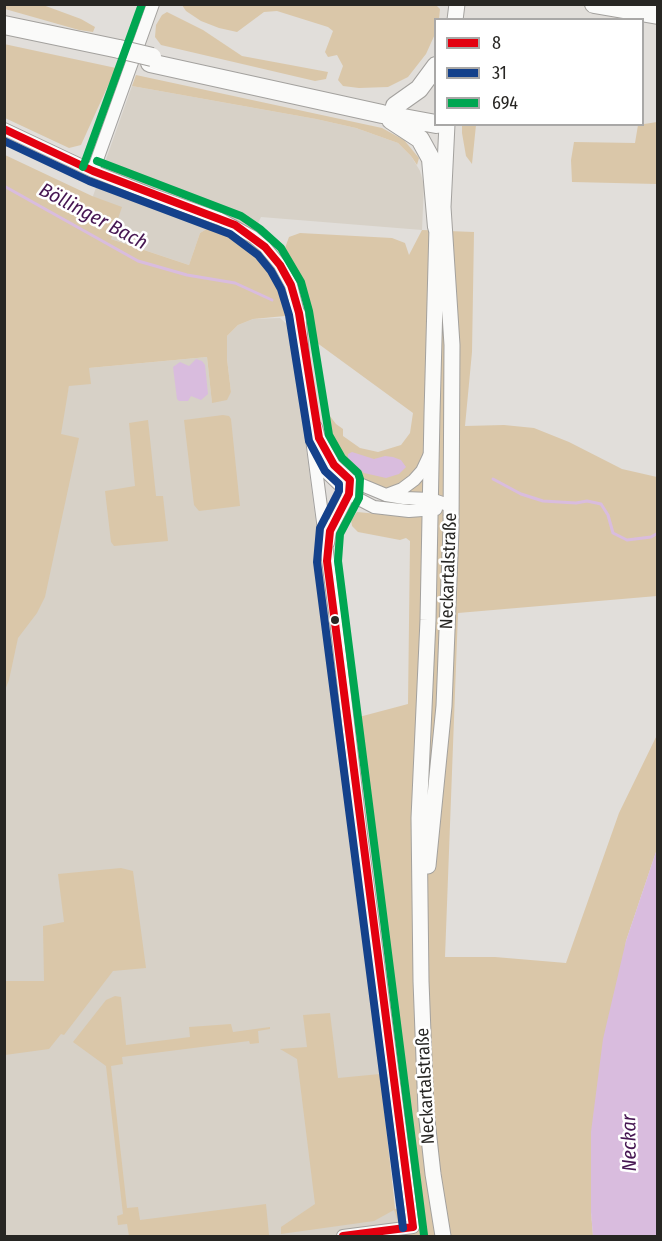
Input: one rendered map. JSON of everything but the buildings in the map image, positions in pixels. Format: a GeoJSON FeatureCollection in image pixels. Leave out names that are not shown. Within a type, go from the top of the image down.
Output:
{"type":"FeatureCollection","features":[{"type":"Feature","properties":{"kind":"highway"},"geometry":{"type":"LineString","coordinates":[[594,4],[657,15]]}},
{"type":"Feature","properties":{"kind":"highway"},"geometry":{"type":"LineString","coordinates":[[4,25],[151,60],[333,97],[434,121]]}},
{"type":"Feature","properties":{"kind":"highway"},"geometry":{"type":"LineString","coordinates":[[4,31],[118,52]]}},
{"type":"Feature","properties":{"kind":"highway"},"geometry":{"type":"LineString","coordinates":[[389,110],[418,89],[434,67]]}},
{"type":"Feature","properties":{"kind":"highway"},"geometry":{"type":"LineString","coordinates":[[389,110],[420,139],[427,150],[433,167],[437,227]]}},
{"type":"Feature","properties":{"kind":"main road","name":"Neckartalstraße"},"geometry":{"type":"LineString","coordinates":[[422,934],[444,706],[451,506],[452,345],[440,126]]}},
{"type":"Feature","properties":{"kind":"main road","name":"Neckartalstraße"},"geometry":{"type":"LineString","coordinates":[[443,207],[437,227],[428,620],[419,818],[421,981],[426,1111],[443,1236]]}},
{"type":"Feature","properties":{"kind":"street"},"geometry":{"type":"LineString","coordinates":[[93,171],[153,4]]}},
{"type":"Feature","properties":{"kind":"street"},"geometry":{"type":"LineString","coordinates":[[4,129],[93,171],[220,219],[253,237],[265,247],[280,265],[291,285],[299,313],[319,438],[334,465],[350,480],[386,495],[431,505],[451,506]]}},
{"type":"Feature","properties":{"kind":"street"},"geometry":{"type":"LineString","coordinates":[[299,313],[313,450],[365,869],[413,1227],[344,1236]]}},
{"type":"Feature","properties":{"kind":"street"},"geometry":{"type":"LineString","coordinates":[[386,495],[402,489],[414,480],[422,471],[432,444]]}},
{"type":"Feature","properties":{"kind":"street"},"geometry":{"type":"LineString","coordinates":[[313,450],[327,473],[349,494],[374,507],[409,511],[431,505]]}},
{"type":"Feature","properties":{"kind":"street"},"geometry":{"type":"LineString","coordinates":[[327,561],[330,531],[349,494],[350,480]]}},
{"type":"Feature","properties":{"kind":"shaded area"},"geometry":{"type":"Polygon","coordinates":[[[5,4],[43,5],[81,19],[95,27],[93,32],[79,30],[5,9],[5,4]]]}},
{"type":"Feature","properties":{"kind":"shaded area"},"geometry":{"type":"Polygon","coordinates":[[[435,4],[440,9],[439,18],[434,18],[434,36],[426,54],[408,77],[388,87],[359,88],[343,86],[338,80],[343,66],[337,55],[328,57],[325,52],[333,31],[328,27],[277,11],[264,12],[237,32],[201,21],[186,11],[182,5],[435,4]]]}},
{"type":"Feature","properties":{"kind":"shaded area"},"geometry":{"type":"Polygon","coordinates":[[[167,12],[203,30],[242,56],[328,72],[326,79],[315,81],[161,45],[155,37],[156,25],[162,15],[167,12]]]}},
{"type":"Feature","properties":{"kind":"shaded area"},"geometry":{"type":"Polygon","coordinates":[[[4,44],[116,68],[81,145],[69,148],[5,118],[4,44]]]}},
{"type":"Feature","properties":{"kind":"shaded area"},"geometry":{"type":"Polygon","coordinates":[[[136,75],[382,128],[404,140],[419,158],[417,165],[398,143],[356,128],[132,86],[136,75]]]}},
{"type":"Feature","properties":{"kind":"shaded area"},"geometry":{"type":"Polygon","coordinates":[[[132,86],[316,119],[356,128],[398,143],[411,156],[420,171],[424,185],[422,230],[261,217],[249,242],[210,227],[200,233],[189,265],[111,239],[93,196],[132,86]]]}},
{"type":"Feature","properties":{"kind":"shaded area"},"geometry":{"type":"Polygon","coordinates":[[[657,122],[657,184],[572,182],[571,160],[574,142],[635,143],[638,126],[644,126],[644,124],[657,122]]]}},
{"type":"Feature","properties":{"kind":"shaded area"},"geometry":{"type":"Polygon","coordinates":[[[462,126],[476,126],[472,164],[466,156],[462,126]]]}},
{"type":"Feature","properties":{"kind":"shaded area"},"geometry":{"type":"Polygon","coordinates":[[[5,155],[92,196],[122,207],[111,239],[189,265],[200,233],[210,227],[223,228],[249,242],[284,292],[285,316],[253,319],[238,325],[227,336],[231,392],[227,400],[212,403],[207,357],[89,368],[91,384],[69,386],[61,434],[79,438],[45,597],[37,613],[18,638],[5,690],[5,155]]]}},
{"type":"Feature","properties":{"kind":"shaded area"},"geometry":{"type":"Polygon","coordinates":[[[422,230],[474,232],[472,352],[465,426],[504,425],[534,428],[569,442],[622,469],[657,477],[657,596],[458,613],[445,957],[495,957],[566,963],[619,813],[657,735],[657,849],[626,941],[591,1211],[593,1236],[403,1236],[394,1210],[374,1221],[281,1234],[281,1227],[315,1204],[297,1059],[280,1049],[307,1047],[303,1015],[330,1013],[338,1078],[380,1074],[395,1209],[419,1203],[411,1126],[392,1000],[359,717],[408,704],[410,541],[406,538],[400,540],[358,532],[352,526],[351,520],[357,512],[410,517],[411,495],[368,483],[352,474],[341,464],[343,460],[330,439],[323,407],[336,424],[343,429],[343,436],[360,448],[378,452],[401,445],[410,433],[413,413],[309,337],[301,285],[285,248],[289,237],[300,233],[392,238],[405,243],[409,255],[422,230]]]}},
{"type":"Feature","properties":{"kind":"shaded area"},"geometry":{"type":"Polygon","coordinates":[[[280,318],[289,326],[291,333],[320,555],[350,850],[379,1058],[395,1210],[403,1236],[5,1236],[4,660],[69,386],[89,368],[207,357],[212,402],[231,392],[227,336],[238,325],[253,319],[280,318]]]}},
{"type":"Feature","properties":{"kind":"shaded area"},"geometry":{"type":"Polygon","coordinates":[[[223,415],[231,419],[240,506],[199,511],[194,505],[184,420],[223,415]]]}},
{"type":"Feature","properties":{"kind":"shaded area"},"geometry":{"type":"Polygon","coordinates":[[[148,420],[156,496],[163,496],[168,541],[114,546],[111,542],[105,491],[135,486],[129,423],[148,420]]]}},
{"type":"Feature","properties":{"kind":"shaded area"},"geometry":{"type":"Polygon","coordinates":[[[121,868],[133,871],[146,968],[113,971],[64,1035],[61,1034],[49,1049],[5,1055],[5,981],[44,981],[43,926],[64,922],[58,874],[121,868]]]}},
{"type":"Feature","properties":{"kind":"shaded area"},"geometry":{"type":"Polygon","coordinates":[[[115,996],[121,997],[126,1045],[190,1037],[189,1027],[231,1024],[233,1032],[270,1027],[270,1029],[258,1031],[259,1043],[250,1044],[249,1041],[122,1057],[123,1064],[111,1066],[127,1208],[138,1207],[140,1220],[266,1204],[269,1235],[129,1236],[127,1224],[118,1225],[117,1216],[123,1214],[106,1066],[73,1042],[106,1000],[115,996]]]}},
{"type":"Feature","properties":{"kind":"water"},"geometry":{"type":"Polygon","coordinates":[[[196,359],[205,365],[208,394],[201,400],[191,396],[188,401],[179,401],[173,367],[180,362],[189,366],[196,359]]]}},
{"type":"Feature","properties":{"kind":"water"},"geometry":{"type":"Polygon","coordinates":[[[352,452],[374,459],[385,456],[393,457],[401,460],[406,467],[399,474],[386,478],[364,473],[348,458],[348,454],[352,452]]]}},
{"type":"Feature","properties":{"kind":"water","name":"Neckar"},"geometry":{"type":"Polygon","coordinates":[[[657,849],[657,1236],[593,1236],[591,1132],[603,1039],[626,941],[657,849]]]}},
{"type":"Feature","properties":{"kind":"waterway","name":"Böllinger Bach"},"geometry":{"type":"LineString","coordinates":[[4,186],[138,261],[187,275],[235,283],[272,300]]}},
{"type":"Feature","properties":{"kind":"waterway","name":"Böllinger Bach"},"geometry":{"type":"LineString","coordinates":[[493,479],[521,494],[543,501],[576,503],[587,501],[601,504],[608,515],[613,533],[627,540],[651,537],[658,533]]}},
{"type":"Feature","properties":{"kind":"transit line","name":"694"},"geometry":{"type":"LineString","coordinates":[[83,167],[142,4]]}},
{"type":"Feature","properties":{"kind":"transit line","name":"8"},"geometry":{"type":"LineString","coordinates":[[4,129],[93,171],[235,225],[265,247],[280,265],[291,285],[299,313],[319,438],[334,465],[350,480],[349,494],[330,531],[327,561],[413,1227]]}},
{"type":"Feature","properties":{"kind":"transit line","name":"31"},"geometry":{"type":"LineString","coordinates":[[4,141],[89,181],[230,234],[258,255],[271,271],[281,289],[289,315],[309,441],[325,471],[339,484],[339,491],[320,528],[317,562],[403,1228]]}},
{"type":"Feature","properties":{"kind":"transit line","name":"694"},"geometry":{"type":"LineString","coordinates":[[97,161],[241,216],[281,248],[301,282],[309,311],[329,435],[342,458],[358,473],[360,479],[359,498],[340,534],[338,561],[424,1235]]}},
{"type":"Feature","properties":{"kind":"transit line","name":"8"},"geometry":{"type":"LineString","coordinates":[[343,1236],[413,1227]]}}]}
